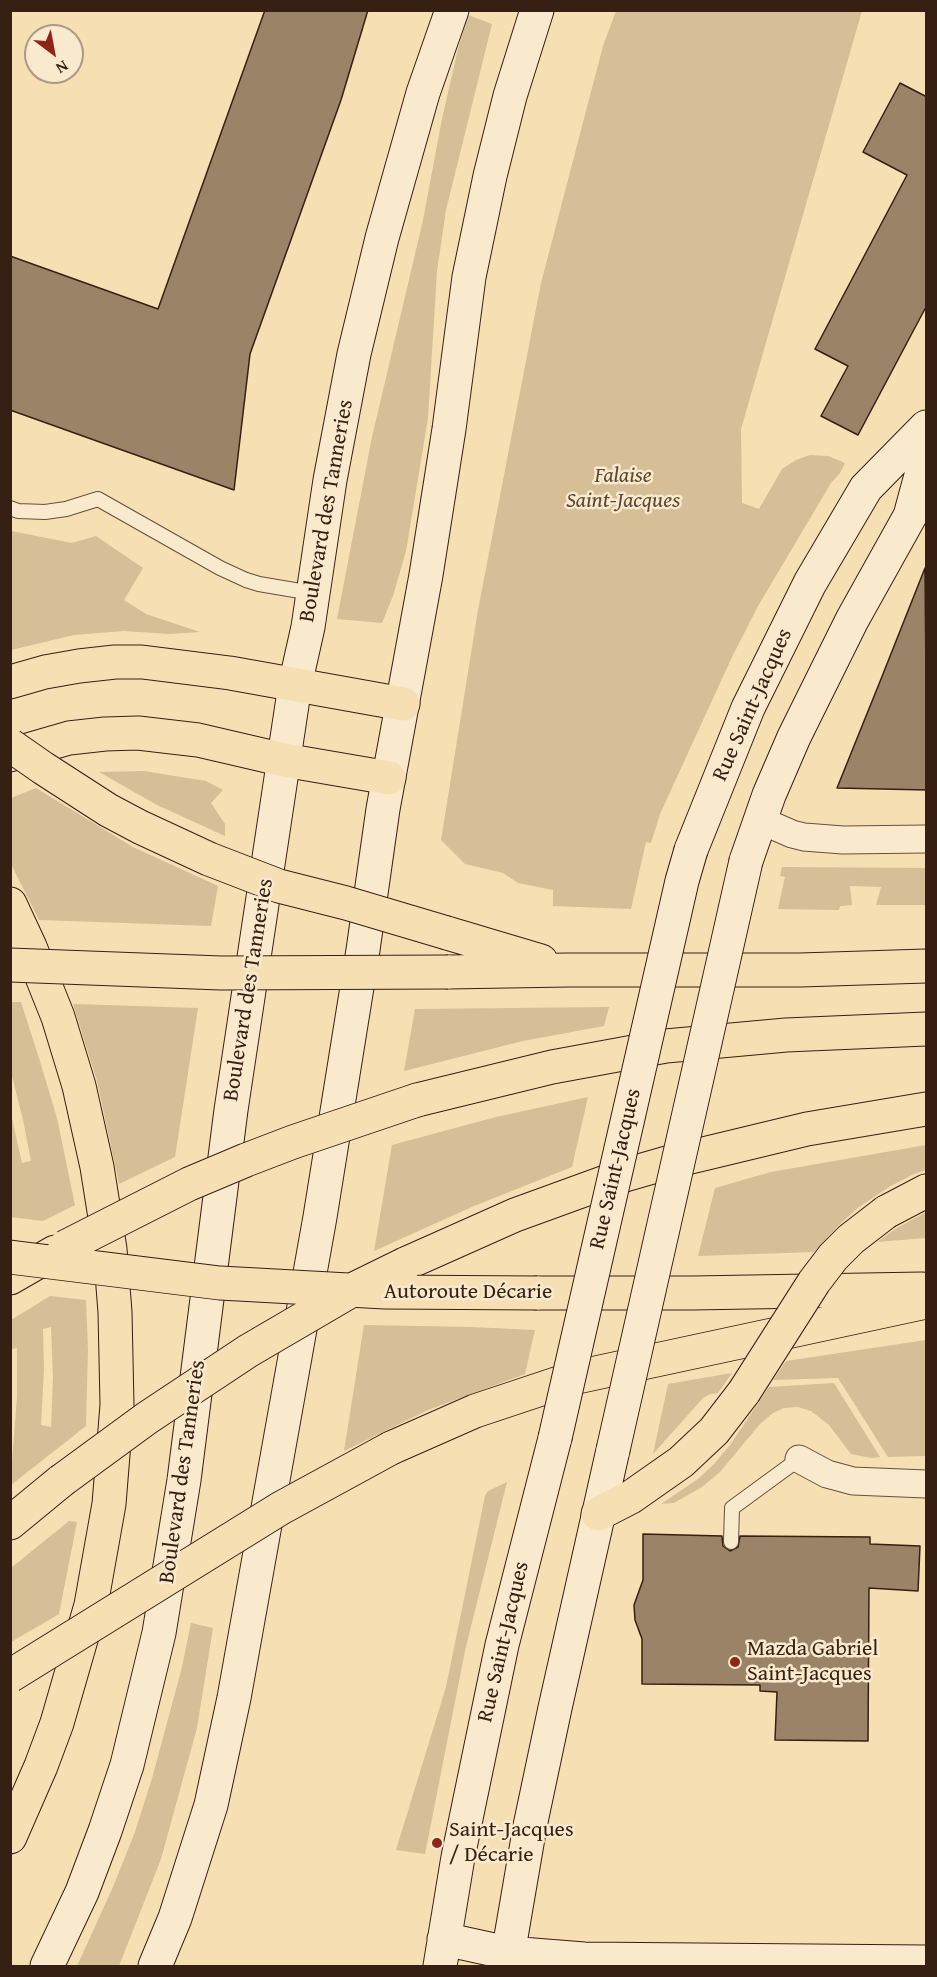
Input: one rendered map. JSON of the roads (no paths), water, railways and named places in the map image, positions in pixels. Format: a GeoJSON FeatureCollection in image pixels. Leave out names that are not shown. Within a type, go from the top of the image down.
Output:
{"type":"FeatureCollection","features":[{"type":"Feature","properties":{"kind":"highway"},"geometry":{"type":"LineString","coordinates":[[10,682],[45,672],[79,666],[142,662],[230,673],[403,704]]}},
{"type":"Feature","properties":{"kind":"highway"},"geometry":{"type":"LineString","coordinates":[[10,755],[69,738],[138,734],[198,740],[284,760],[389,778]]}},
{"type":"Feature","properties":{"kind":"highway"},"geometry":{"type":"LineString","coordinates":[[10,745],[108,810],[209,859],[279,886],[568,970]]}},
{"type":"Feature","properties":{"kind":"highway"},"geometry":{"type":"LineString","coordinates":[[10,904],[30,946],[61,1028],[98,1167],[112,1270],[117,1353],[117,1405],[108,1504],[91,1605],[57,1723],[41,1767],[10,1837]]}},
{"type":"Feature","properties":{"kind":"highway"},"geometry":{"type":"LineString","coordinates":[[10,965],[210,973],[800,970],[927,966]]}},
{"type":"Feature","properties":{"kind":"highway"},"geometry":{"type":"LineString","coordinates":[[10,1278],[171,1193],[246,1160],[417,1100],[552,1067],[666,1046],[808,1034],[927,1029]]}},
{"type":"Feature","properties":{"kind":"highway"},"geometry":{"type":"LineString","coordinates":[[10,1523],[61,1481],[147,1418],[239,1356],[315,1311],[405,1264],[515,1215],[625,1175],[807,1129],[927,1109]]}},
{"type":"Feature","properties":{"kind":"highway"},"geometry":{"type":"LineString","coordinates":[[598,1514],[631,1497],[681,1462],[714,1431],[744,1392],[826,1265],[851,1239],[886,1212],[927,1191]]}},
{"type":"Feature","properties":{"kind":"highway","name":"Autoroute Décarie"},"geometry":{"type":"LineString","coordinates":[[10,1257],[220,1284],[385,1292],[693,1293],[927,1288]]}},
{"type":"Feature","properties":{"kind":"highway"},"geometry":{"type":"LineString","coordinates":[[10,1676],[281,1508],[391,1448],[475,1411],[577,1377],[927,1302]]}},
{"type":"Feature","properties":{"kind":"main road","name":"Boulevard des Tanneries"},"geometry":{"type":"LineString","coordinates":[[47,1966],[82,1892],[105,1831],[127,1765],[159,1633],[180,1513],[231,1110],[295,685],[308,627],[330,480],[354,354],[382,238],[423,93],[452,10]]}},
{"type":"Feature","properties":{"kind":"main road"},"geometry":{"type":"LineString","coordinates":[[154,1966],[175,1918],[211,1805],[230,1721],[320,1216],[389,778],[426,575],[449,429],[469,277],[490,176],[510,96],[537,10]]}},
{"type":"Feature","properties":{"kind":"main road","name":"Rue Saint-Jacques"},"geometry":{"type":"LineString","coordinates":[[442,1953],[458,1857],[502,1645],[555,1437],[691,850],[748,708],[810,583],[866,488],[927,427]]}},
{"type":"Feature","properties":{"kind":"main road"},"geometry":{"type":"LineString","coordinates":[[507,1960],[537,1794],[612,1450],[746,861],[785,757],[815,692],[910,516],[927,457]]}},
{"type":"Feature","properties":{"kind":"main road"},"geometry":{"type":"LineString","coordinates":[[442,1953],[507,1960],[927,1962]]}},
{"type":"Feature","properties":{"kind":"street"},"geometry":{"type":"LineString","coordinates":[[760,820],[804,837],[843,840],[927,839]]}},
{"type":"Feature","properties":{"kind":"street"},"geometry":{"type":"LineString","coordinates":[[799,1459],[827,1474],[853,1481],[927,1484]]}},
{"type":"Feature","properties":{"kind":"lane"},"geometry":{"type":"LineString","coordinates":[[10,508],[18,511],[45,512],[66,509],[98,499],[220,568],[246,580],[312,593]]}},
{"type":"Feature","properties":{"kind":"lane"},"geometry":{"type":"LineString","coordinates":[[731,1542],[732,1508],[799,1459]]}},
{"type":"Feature","properties":{"kind":"place","name":"Mazda Gabriel Saint-Jacques"},"geometry":{"type":"Point","coordinates":[735,1662]}},
{"type":"Feature","properties":{"kind":"place","name":"Saint-Jacques / Décarie"},"geometry":{"type":"Point","coordinates":[437,1843]}},
{"type":"Feature","properties":{"kind":"park label","name":"Falaise Saint-Jacques"},"geometry":{"type":"Point","coordinates":[623,488]}}]}
